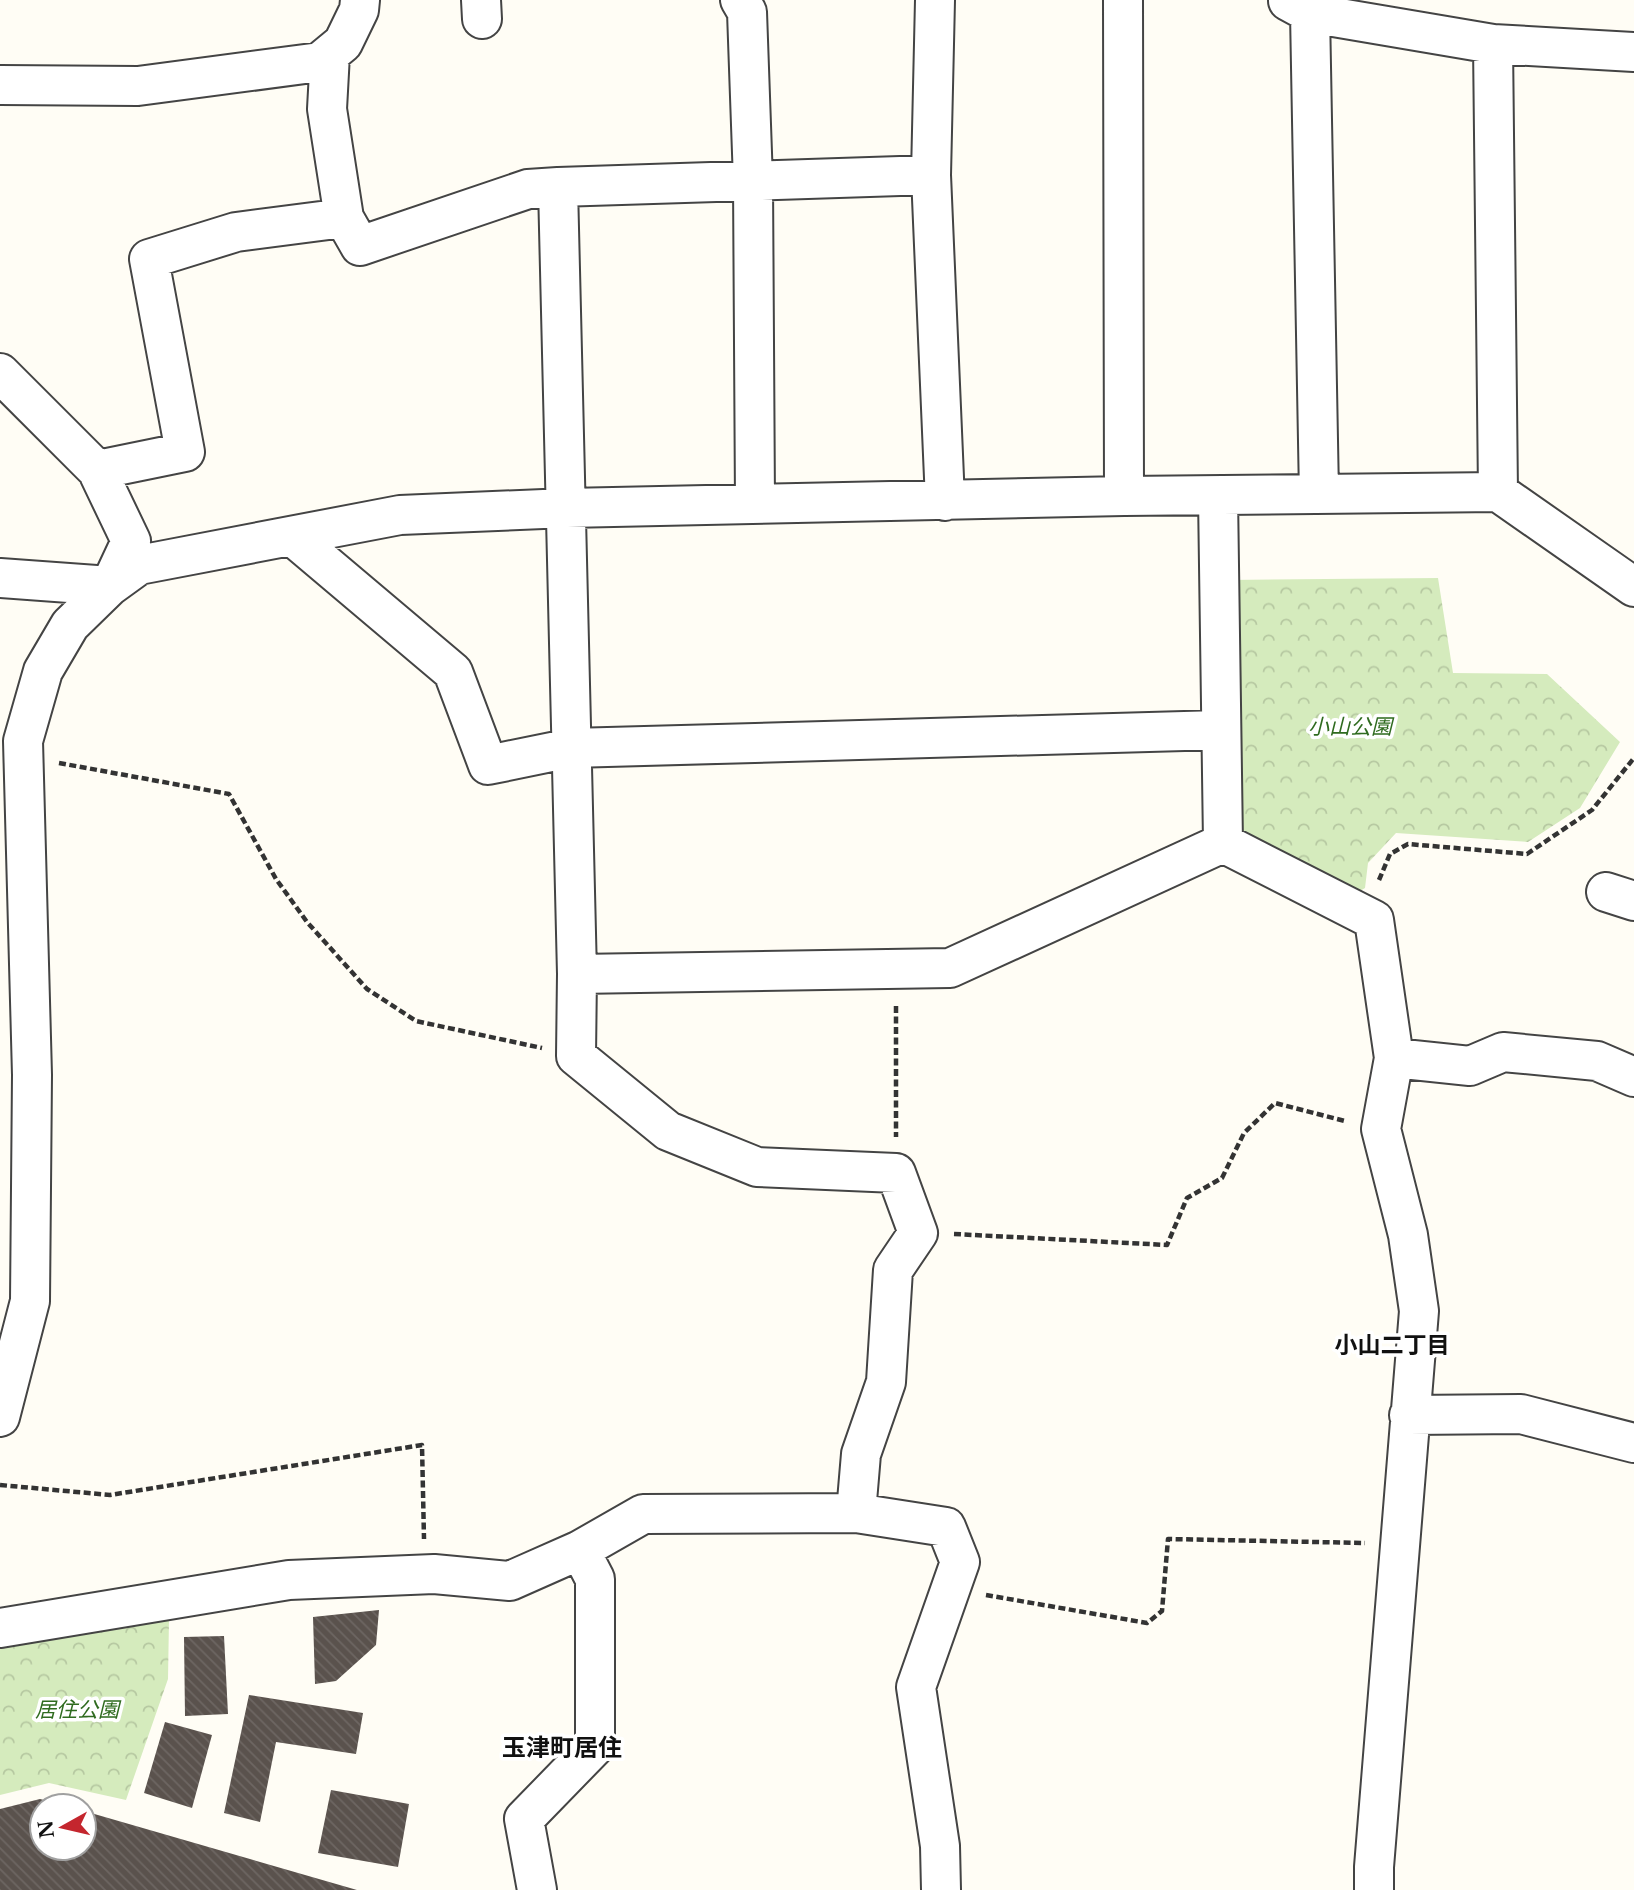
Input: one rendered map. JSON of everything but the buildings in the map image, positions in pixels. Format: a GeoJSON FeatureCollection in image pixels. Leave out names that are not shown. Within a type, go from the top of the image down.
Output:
{"type":"FeatureCollection","features":[{"type":"Feature","properties":{"kind":"street"},"geometry":{"type":"LineString","coordinates":[[0,85],[138,86],[320,62],[343,43],[359,10],[360,0]]}},
{"type":"Feature","properties":{"kind":"street"},"geometry":{"type":"LineString","coordinates":[[740,0],[747,12],[753,181],[755,504]]}},
{"type":"Feature","properties":{"kind":"street"},"geometry":{"type":"LineString","coordinates":[[935,0],[931,175],[944,501]]}},
{"type":"Feature","properties":{"kind":"street"},"geometry":{"type":"LineString","coordinates":[[1123,0],[1125,496]]}},
{"type":"Feature","properties":{"kind":"street"},"geometry":{"type":"LineString","coordinates":[[1319,494],[1303,4],[1493,44],[1634,52]]}},
{"type":"Feature","properties":{"kind":"street"},"geometry":{"type":"LineString","coordinates":[[1493,44],[1498,492]]}},
{"type":"Feature","properties":{"kind":"street"},"geometry":{"type":"LineString","coordinates":[[330,54],[327,109],[344,218],[360,246],[528,189],[931,175]]}},
{"type":"Feature","properties":{"kind":"street"},"geometry":{"type":"LineString","coordinates":[[558,187],[577,974],[576,1056],[668,1131],[757,1167],[896,1173],[918,1233],[893,1270],[886,1382],[861,1454],[856,1513]]}},
{"type":"Feature","properties":{"kind":"street"},"geometry":{"type":"LineString","coordinates":[[97,470],[185,452],[149,259],[236,232],[344,218]]}},
{"type":"Feature","properties":{"kind":"street"},"geometry":{"type":"LineString","coordinates":[[0,373],[97,470],[131,541],[110,586]]}},
{"type":"Feature","properties":{"kind":"street"},"geometry":{"type":"LineString","coordinates":[[0,1417],[30,1301],[16,1075],[16,742],[43,671],[70,625],[110,586],[139,565],[400,515],[567,508],[1125,496],[1498,492],[1634,587]]}},
{"type":"Feature","properties":{"kind":"street"},"geometry":{"type":"LineString","coordinates":[[1218,496],[1223,843]]}},
{"type":"Feature","properties":{"kind":"street"},"geometry":{"type":"LineString","coordinates":[[292,536],[453,673],[488,765],[571,748],[1220,730]]}},
{"type":"Feature","properties":{"kind":"street"},"geometry":{"type":"LineString","coordinates":[[0,578],[110,586]]}},
{"type":"Feature","properties":{"kind":"street"},"geometry":{"type":"LineString","coordinates":[[1223,843],[1374,920],[1394,1058],[1381,1129],[1408,1235],[1419,1311],[1374,1890]]}},
{"type":"Feature","properties":{"kind":"street"},"geometry":{"type":"LineString","coordinates":[[577,974],[950,968],[1223,843]]}},
{"type":"Feature","properties":{"kind":"street"},"geometry":{"type":"LineString","coordinates":[[1394,1058],[1470,1066],[1503,1052],[1597,1061],[1634,1077]]}},
{"type":"Feature","properties":{"kind":"street"},"geometry":{"type":"LineString","coordinates":[[1409,1415],[1521,1414],[1634,1443]]}},
{"type":"Feature","properties":{"kind":"street"},"geometry":{"type":"LineString","coordinates":[[0,1628],[289,1580],[434,1573],[510,1581],[580,1550],[643,1514],[856,1513],[946,1527],[960,1562],[916,1687],[940,1846],[941,1890]]}},
{"type":"Feature","properties":{"kind":"street"},"geometry":{"type":"LineString","coordinates":[[537,1890],[524,1819],[595,1746],[595,1579],[580,1550]]}},
{"type":"Feature","properties":{"kind":"path"},"geometry":{"type":"LineString","coordinates":[[16,742],[229,794],[276,879],[307,922],[367,989],[416,1021],[576,1056]]}},
{"type":"Feature","properties":{"kind":"path"},"geometry":{"type":"LineString","coordinates":[[1374,920],[1379,879],[1390,853],[1408,844],[1527,854],[1592,810],[1634,758]]}},
{"type":"Feature","properties":{"kind":"path"},"geometry":{"type":"LineString","coordinates":[[896,969],[896,1173]]}},
{"type":"Feature","properties":{"kind":"path"},"geometry":{"type":"LineString","coordinates":[[918,1233],[1167,1245],[1187,1198],[1222,1178],[1244,1133],[1275,1103],[1381,1129]]}},
{"type":"Feature","properties":{"kind":"path"},"geometry":{"type":"LineString","coordinates":[[0,1485],[110,1495],[422,1445],[424,1542],[434,1573]]}},
{"type":"Feature","properties":{"kind":"path"},"geometry":{"type":"LineString","coordinates":[[951,1588],[1147,1623],[1162,1611],[1168,1539],[1399,1543]]}},
{"type":"Feature","properties":{"kind":"green space","name":"小山公園"},"geometry":{"type":"Polygon","coordinates":[[[1438,578],[1453,673],[1547,674],[1620,742],[1580,808],[1528,842],[1396,833],[1368,863],[1365,888],[1348,898],[1251,843],[1238,824],[1228,580],[1438,578]]]}},
{"type":"Feature","properties":{"kind":"green space","name":"居住公園"},"geometry":{"type":"Polygon","coordinates":[[[169,1619],[168,1679],[126,1800],[49,1783],[0,1795],[0,1644],[169,1619]]]}},
{"type":"Feature","properties":{"kind":"district","name":"小山二丁目"},"geometry":{"type":"Point","coordinates":[1392,1345]}},
{"type":"Feature","properties":{"kind":"district","name":"玉津町居住"},"geometry":{"type":"Point","coordinates":[562,1747]}}]}
